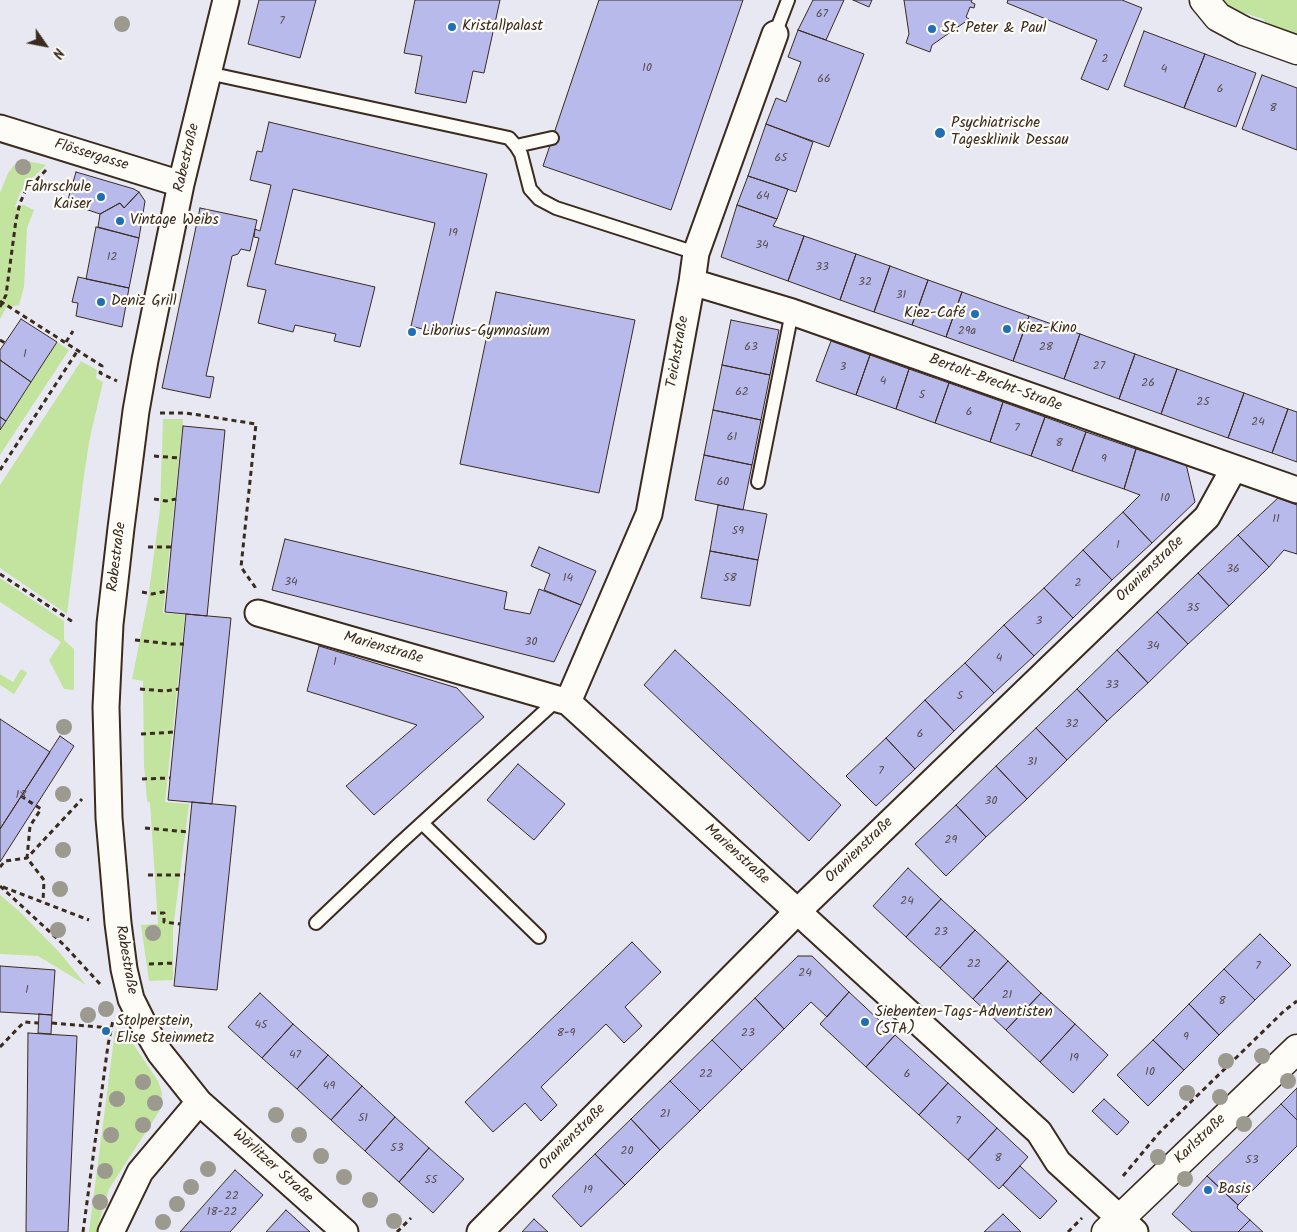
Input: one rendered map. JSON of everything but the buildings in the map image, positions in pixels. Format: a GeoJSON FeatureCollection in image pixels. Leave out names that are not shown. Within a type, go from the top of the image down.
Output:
{"type":"FeatureCollection","features":[{"type":"Feature","properties":{"kind":"main road"},"geometry":{"type":"LineString","coordinates":[[1204,0],[1218,17],[1244,31],[1297,50]]}},
{"type":"Feature","properties":{"kind":"main road","name":"Karlstraße"},"geometry":{"type":"LineString","coordinates":[[1115,1221],[1297,1049]]}},
{"type":"Feature","properties":{"kind":"street","name":"Rabestraße"},"geometry":{"type":"LineString","coordinates":[[199,1102],[160,1053],[146,1029],[131,998],[124,969],[118,923],[110,818],[106,707],[110,624],[140,386],[181,184],[226,0]]}},
{"type":"Feature","properties":{"kind":"street","name":"Teichstraße"},"geometry":{"type":"LineString","coordinates":[[563,701],[649,514],[696,253],[775,34]]}},
{"type":"Feature","properties":{"kind":"street","name":"Flössergasse"},"geometry":{"type":"LineString","coordinates":[[0,129],[181,184]]}},
{"type":"Feature","properties":{"kind":"street","name":"Bertolt-Brecht-Straße"},"geometry":{"type":"LineString","coordinates":[[692,282],[792,312],[1297,490]]}},
{"type":"Feature","properties":{"kind":"street","name":"Oranienstraße"},"geometry":{"type":"LineString","coordinates":[[480,1232],[798,911],[1207,517],[1234,468]]}},
{"type":"Feature","properties":{"kind":"street","name":"Marienstraße"},"geometry":{"type":"LineString","coordinates":[[258,613],[563,701],[798,911],[1039,1132],[1058,1162],[1115,1221]]}},
{"type":"Feature","properties":{"kind":"street"},"geometry":{"type":"LineString","coordinates":[[111,1232],[140,1172],[199,1102]]}},
{"type":"Feature","properties":{"kind":"street","name":"Wörlitzer Straße"},"geometry":{"type":"LineString","coordinates":[[199,1102],[345,1232]]}},
{"type":"Feature","properties":{"kind":"lane","name":"Teichstraße"},"geometry":{"type":"LineString","coordinates":[[775,34],[788,0]]}},
{"type":"Feature","properties":{"kind":"lane"},"geometry":{"type":"LineString","coordinates":[[208,73],[509,138],[521,154],[530,189],[539,199],[556,208],[696,253]]}},
{"type":"Feature","properties":{"kind":"lane"},"geometry":{"type":"LineString","coordinates":[[516,146],[552,138]]}},
{"type":"Feature","properties":{"kind":"lane"},"geometry":{"type":"LineString","coordinates":[[758,482],[792,312]]}},
{"type":"Feature","properties":{"kind":"lane"},"geometry":{"type":"LineString","coordinates":[[316,923],[422,823],[563,701]]}},
{"type":"Feature","properties":{"kind":"lane"},"geometry":{"type":"LineString","coordinates":[[422,823],[539,937]]}},
{"type":"Feature","properties":{"kind":"path"},"geometry":{"type":"LineString","coordinates":[[0,307],[6,295],[20,203],[25,192],[50,167],[65,148]]}},
{"type":"Feature","properties":{"kind":"path"},"geometry":{"type":"LineString","coordinates":[[2,302],[102,366],[100,373],[115,381],[140,386]]}},
{"type":"Feature","properties":{"kind":"path"},"geometry":{"type":"LineString","coordinates":[[66,342],[73,331]]}},
{"type":"Feature","properties":{"kind":"path"},"geometry":{"type":"LineString","coordinates":[[0,340],[4,343]]}},
{"type":"Feature","properties":{"kind":"path"},"geometry":{"type":"LineString","coordinates":[[0,470],[78,350]]}},
{"type":"Feature","properties":{"kind":"path"},"geometry":{"type":"LineString","coordinates":[[136,411],[186,414],[256,424],[241,567],[255,587],[258,613]]}},
{"type":"Feature","properties":{"kind":"path"},"geometry":{"type":"LineString","coordinates":[[153,456],[180,458]]}},
{"type":"Feature","properties":{"kind":"path"},"geometry":{"type":"LineString","coordinates":[[154,499],[176,499]]}},
{"type":"Feature","properties":{"kind":"path"},"geometry":{"type":"LineString","coordinates":[[148,547],[172,547]]}},
{"type":"Feature","properties":{"kind":"path"},"geometry":{"type":"LineString","coordinates":[[0,574],[73,622]]}},
{"type":"Feature","properties":{"kind":"path"},"geometry":{"type":"LineString","coordinates":[[142,592],[152,594],[167,592]]}},
{"type":"Feature","properties":{"kind":"path"},"geometry":{"type":"LineString","coordinates":[[134,640],[184,644]]}},
{"type":"Feature","properties":{"kind":"path"},"geometry":{"type":"LineString","coordinates":[[140,689],[165,691],[179,689]]}},
{"type":"Feature","properties":{"kind":"path"},"geometry":{"type":"LineString","coordinates":[[141,734],[174,732]]}},
{"type":"Feature","properties":{"kind":"path"},"geometry":{"type":"LineString","coordinates":[[142,779],[170,778]]}},
{"type":"Feature","properties":{"kind":"path"},"geometry":{"type":"LineString","coordinates":[[21,796],[42,809],[30,826],[27,858],[44,880],[43,902]]}},
{"type":"Feature","properties":{"kind":"path"},"geometry":{"type":"LineString","coordinates":[[0,867],[5,861],[27,858],[82,799]]}},
{"type":"Feature","properties":{"kind":"path"},"geometry":{"type":"LineString","coordinates":[[145,828],[189,832]]}},
{"type":"Feature","properties":{"kind":"path"},"geometry":{"type":"LineString","coordinates":[[148,875],[185,876]]}},
{"type":"Feature","properties":{"kind":"path"},"geometry":{"type":"LineString","coordinates":[[0,886],[89,920]]}},
{"type":"Feature","properties":{"kind":"path"},"geometry":{"type":"LineString","coordinates":[[0,886],[64,945],[104,989]]}},
{"type":"Feature","properties":{"kind":"path"},"geometry":{"type":"LineString","coordinates":[[151,913],[164,913],[164,922],[180,924]]}},
{"type":"Feature","properties":{"kind":"path"},"geometry":{"type":"LineString","coordinates":[[141,964],[176,963]]}},
{"type":"Feature","properties":{"kind":"path"},"geometry":{"type":"LineString","coordinates":[[1068,1232],[1115,1221],[1115,1186],[1159,1133],[1280,1015],[1297,1001]]}},
{"type":"Feature","properties":{"kind":"path"},"geometry":{"type":"LineString","coordinates":[[83,1232],[114,1011]]}},
{"type":"Feature","properties":{"kind":"path"},"geometry":{"type":"LineString","coordinates":[[0,1047],[24,1022],[38,1023]]}},
{"type":"Feature","properties":{"kind":"path"},"geometry":{"type":"LineString","coordinates":[[52,1023],[111,1028]]}},
{"type":"Feature","properties":{"kind":"path"},"geometry":{"type":"LineString","coordinates":[[397,1232],[411,1218]]}},
{"type":"Feature","properties":{"kind":"green space"},"geometry":{"type":"Polygon","coordinates":[[[1221,0],[1297,0],[1297,38],[1270,29],[1263,19],[1232,9],[1221,0]]]}},
{"type":"Feature","properties":{"kind":"green space"},"geometry":{"type":"Polygon","coordinates":[[[27,161],[46,165],[26,184],[20,193],[15,207],[24,205],[34,210],[27,228],[24,287],[19,305],[6,308],[0,319],[0,193],[8,173],[14,165],[27,161]]]}},
{"type":"Feature","properties":{"kind":"green space"},"geometry":{"type":"Polygon","coordinates":[[[57,342],[69,350],[0,455],[0,430],[57,342]]]}},
{"type":"Feature","properties":{"kind":"green space"},"geometry":{"type":"Polygon","coordinates":[[[81,361],[97,370],[96,378],[103,382],[90,437],[84,475],[67,614],[0,568],[0,485],[81,361]]]}},
{"type":"Feature","properties":{"kind":"green space"},"geometry":{"type":"Polygon","coordinates":[[[163,419],[183,419],[163,613],[185,615],[165,802],[189,804],[173,929],[173,980],[149,981],[141,925],[158,924],[150,803],[147,801],[144,765],[143,681],[132,679],[148,599],[160,509],[163,419]]]}},
{"type":"Feature","properties":{"kind":"green space"},"geometry":{"type":"Polygon","coordinates":[[[0,578],[64,621],[64,640],[74,649],[74,690],[64,689],[49,660],[61,642],[0,602],[0,578]]]}},
{"type":"Feature","properties":{"kind":"green space"},"geometry":{"type":"Polygon","coordinates":[[[21,669],[27,673],[14,694],[0,685],[0,674],[13,682],[21,669]]]}},
{"type":"Feature","properties":{"kind":"green space"},"geometry":{"type":"Polygon","coordinates":[[[0,895],[19,911],[60,953],[86,985],[38,956],[0,954],[0,895]]]}},
{"type":"Feature","properties":{"kind":"green space"},"geometry":{"type":"Polygon","coordinates":[[[123,1029],[158,1081],[162,1093],[160,1110],[109,1189],[96,1232],[89,1232],[115,1031],[123,1029]]]}},
{"type":"Feature","properties":{"kind":"place","name":"Kristallpalast"},"geometry":{"type":"Point","coordinates":[452,27]}},
{"type":"Feature","properties":{"kind":"place","name":"St. Peter & Paul"},"geometry":{"type":"Point","coordinates":[932,29]}},
{"type":"Feature","properties":{"kind":"place","name":"Psychiatrische Tagesklinik Dessau"},"geometry":{"type":"Point","coordinates":[940,133]}},
{"type":"Feature","properties":{"kind":"place","name":"Fahrschule Kaiser"},"geometry":{"type":"Point","coordinates":[101,197]}},
{"type":"Feature","properties":{"kind":"place","name":"Vintage Weibs"},"geometry":{"type":"Point","coordinates":[120,221]}},
{"type":"Feature","properties":{"kind":"place","name":"Deniz Grill"},"geometry":{"type":"Point","coordinates":[101,302]}},
{"type":"Feature","properties":{"kind":"place","name":"Kiez-Café"},"geometry":{"type":"Point","coordinates":[975,314]}},
{"type":"Feature","properties":{"kind":"place","name":"Kiez-Kino"},"geometry":{"type":"Point","coordinates":[1007,329]}},
{"type":"Feature","properties":{"kind":"place","name":"Liborius-Gymnasium"},"geometry":{"type":"Point","coordinates":[412,332]}},
{"type":"Feature","properties":{"kind":"place","name":"Siebenten-Tags-Adventisten (STA)"},"geometry":{"type":"Point","coordinates":[865,1022]}},
{"type":"Feature","properties":{"kind":"place","name":"Stolperstein, Elise Steinmetz"},"geometry":{"type":"Point","coordinates":[106,1031]}},
{"type":"Feature","properties":{"kind":"place","name":"Basis"},"geometry":{"type":"Point","coordinates":[1208,1190]}}]}
